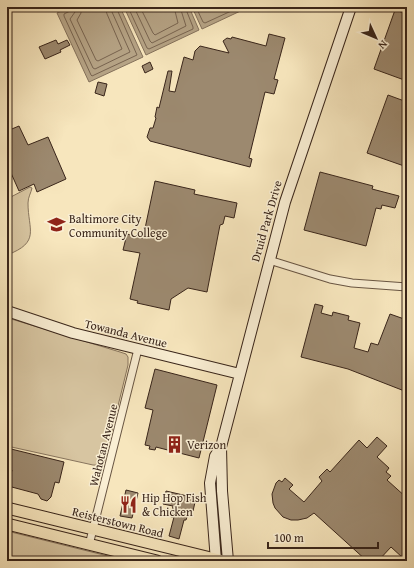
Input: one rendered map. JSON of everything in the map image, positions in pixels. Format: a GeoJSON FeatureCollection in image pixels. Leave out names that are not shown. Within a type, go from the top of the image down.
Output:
{"type":"FeatureCollection","features":[{"type":"Feature","properties":{"kind":"main road","name":"Druid Park Drive"},"geometry":{"type":"LineString","coordinates":[[228,561],[222,491],[221,447],[268,260],[291,181],[351,7]]}},
{"type":"Feature","properties":{"kind":"main road","name":"Towanda Avenue"},"geometry":{"type":"LineString","coordinates":[[7,311],[73,333],[240,374]]}},
{"type":"Feature","properties":{"kind":"main road","name":"Druid Park Drive"},"geometry":{"type":"LineString","coordinates":[[218,560],[210,483],[215,456],[221,447]]}},
{"type":"Feature","properties":{"kind":"main road","name":"Reisterstown Road"},"geometry":{"type":"LineString","coordinates":[[7,508],[218,560]]}},
{"type":"Feature","properties":{"kind":"main road"},"geometry":{"type":"LineString","coordinates":[[7,524],[156,561]]}},
{"type":"Feature","properties":{"kind":"street"},"geometry":{"type":"LineString","coordinates":[[268,260],[330,279],[352,283],[407,287]]}},
{"type":"Feature","properties":{"kind":"street","name":"Wahotan Avenue"},"geometry":{"type":"LineString","coordinates":[[90,545],[138,349]]}},
{"type":"Feature","properties":{"kind":"shaded area"},"geometry":{"type":"Polygon","coordinates":[[[30,187],[32,188],[28,201],[30,228],[29,240],[18,250],[7,255],[7,199],[30,187]]]}},
{"type":"Feature","properties":{"kind":"shaded area"},"geometry":{"type":"Polygon","coordinates":[[[8,318],[120,352],[126,354],[128,357],[128,365],[104,463],[102,465],[93,465],[7,446],[8,318]]]}},
{"type":"Feature","properties":{"kind":"shaded area"},"geometry":{"type":"Polygon","coordinates":[[[7,531],[128,561],[7,561],[7,531]]]}},
{"type":"Feature","properties":{"kind":"water"},"geometry":{"type":"Polygon","coordinates":[[[70,7],[120,7],[143,57],[89,82],[57,13],[70,7]]]}},
{"type":"Feature","properties":{"kind":"water"},"geometry":{"type":"Polygon","coordinates":[[[124,7],[189,7],[199,30],[146,55],[124,7]]]}},
{"type":"Feature","properties":{"kind":"water"},"geometry":{"type":"Polygon","coordinates":[[[192,7],[249,7],[202,29],[192,7]]]}},
{"type":"Feature","properties":{"kind":"building"},"geometry":{"type":"Polygon","coordinates":[[[395,10],[407,14],[407,81],[374,69],[395,10]]]}},
{"type":"Feature","properties":{"kind":"building"},"geometry":{"type":"Polygon","coordinates":[[[269,34],[285,38],[274,79],[278,80],[274,94],[265,92],[249,158],[252,159],[250,167],[150,141],[147,137],[150,128],[153,128],[157,107],[159,108],[168,71],[172,71],[169,91],[175,92],[184,57],[193,60],[195,51],[200,46],[229,53],[223,41],[227,38],[231,39],[232,37],[266,46],[269,34]]]}},
{"type":"Feature","properties":{"kind":"building"},"geometry":{"type":"Polygon","coordinates":[[[56,40],[58,44],[67,40],[70,45],[60,50],[61,52],[45,59],[39,47],[56,40]]]}},
{"type":"Feature","properties":{"kind":"building"},"geometry":{"type":"Polygon","coordinates":[[[150,62],[153,69],[145,73],[142,66],[150,62]]]}},
{"type":"Feature","properties":{"kind":"building"},"geometry":{"type":"Polygon","coordinates":[[[98,82],[107,84],[104,96],[95,93],[98,82]]]}},
{"type":"Feature","properties":{"kind":"building"},"geometry":{"type":"Polygon","coordinates":[[[388,95],[407,102],[407,167],[367,153],[388,95]]]}},
{"type":"Feature","properties":{"kind":"building"},"geometry":{"type":"Polygon","coordinates":[[[19,126],[28,145],[48,137],[66,179],[37,192],[34,184],[19,191],[7,164],[7,131],[19,126]]]}},
{"type":"Feature","properties":{"kind":"building"},"geometry":{"type":"Polygon","coordinates":[[[320,172],[373,186],[372,189],[399,196],[395,208],[382,205],[381,209],[376,208],[366,246],[304,230],[320,172]]]}},
{"type":"Feature","properties":{"kind":"building"},"geometry":{"type":"Polygon","coordinates":[[[155,181],[195,190],[194,194],[237,203],[234,218],[225,216],[223,224],[220,225],[207,292],[188,288],[171,299],[169,310],[137,303],[138,301],[130,299],[140,253],[123,250],[127,234],[143,238],[155,181]]]}},
{"type":"Feature","properties":{"kind":"building"},"geometry":{"type":"Polygon","coordinates":[[[315,304],[323,306],[321,313],[332,316],[333,312],[349,316],[348,320],[360,323],[354,348],[368,352],[371,343],[378,345],[390,314],[407,320],[407,392],[348,369],[301,357],[315,304]]]}},
{"type":"Feature","properties":{"kind":"building"},"geometry":{"type":"Polygon","coordinates":[[[155,369],[217,385],[199,458],[156,447],[155,450],[149,449],[150,446],[145,445],[153,410],[145,408],[155,369]]]}},
{"type":"Feature","properties":{"kind":"building"},"geometry":{"type":"Polygon","coordinates":[[[377,437],[387,446],[377,457],[389,468],[386,472],[391,476],[387,480],[407,498],[407,553],[403,558],[391,547],[378,561],[367,561],[314,513],[307,518],[298,520],[291,520],[283,517],[275,508],[272,494],[276,483],[279,480],[282,482],[285,478],[293,485],[289,489],[304,502],[322,481],[319,477],[327,469],[330,472],[359,440],[367,448],[377,437]]]}},
{"type":"Feature","properties":{"kind":"building"},"geometry":{"type":"Polygon","coordinates":[[[7,448],[64,462],[59,483],[55,482],[51,497],[47,501],[41,499],[38,494],[8,486],[12,470],[7,468],[7,448]]]}},
{"type":"Feature","properties":{"kind":"building","name":"Hip Hop Fish & Chicken"},"geometry":{"type":"Polygon","coordinates":[[[126,490],[138,493],[132,518],[120,516],[126,490]]]}},
{"type":"Feature","properties":{"kind":"building"},"geometry":{"type":"Polygon","coordinates":[[[166,491],[196,498],[193,511],[189,510],[186,520],[184,520],[179,539],[169,536],[174,517],[171,517],[173,506],[163,504],[166,491]]]}},
{"type":"Feature","properties":{"kind":"place","name":"Baltimore City Community College"},"geometry":{"type":"Point","coordinates":[56,225]}},
{"type":"Feature","properties":{"kind":"place","name":"Verizon"},"geometry":{"type":"Point","coordinates":[174,444]}},
{"type":"Feature","properties":{"kind":"place","name":"Hip Hop Fish & Chicken"},"geometry":{"type":"Point","coordinates":[129,504]}}]}
